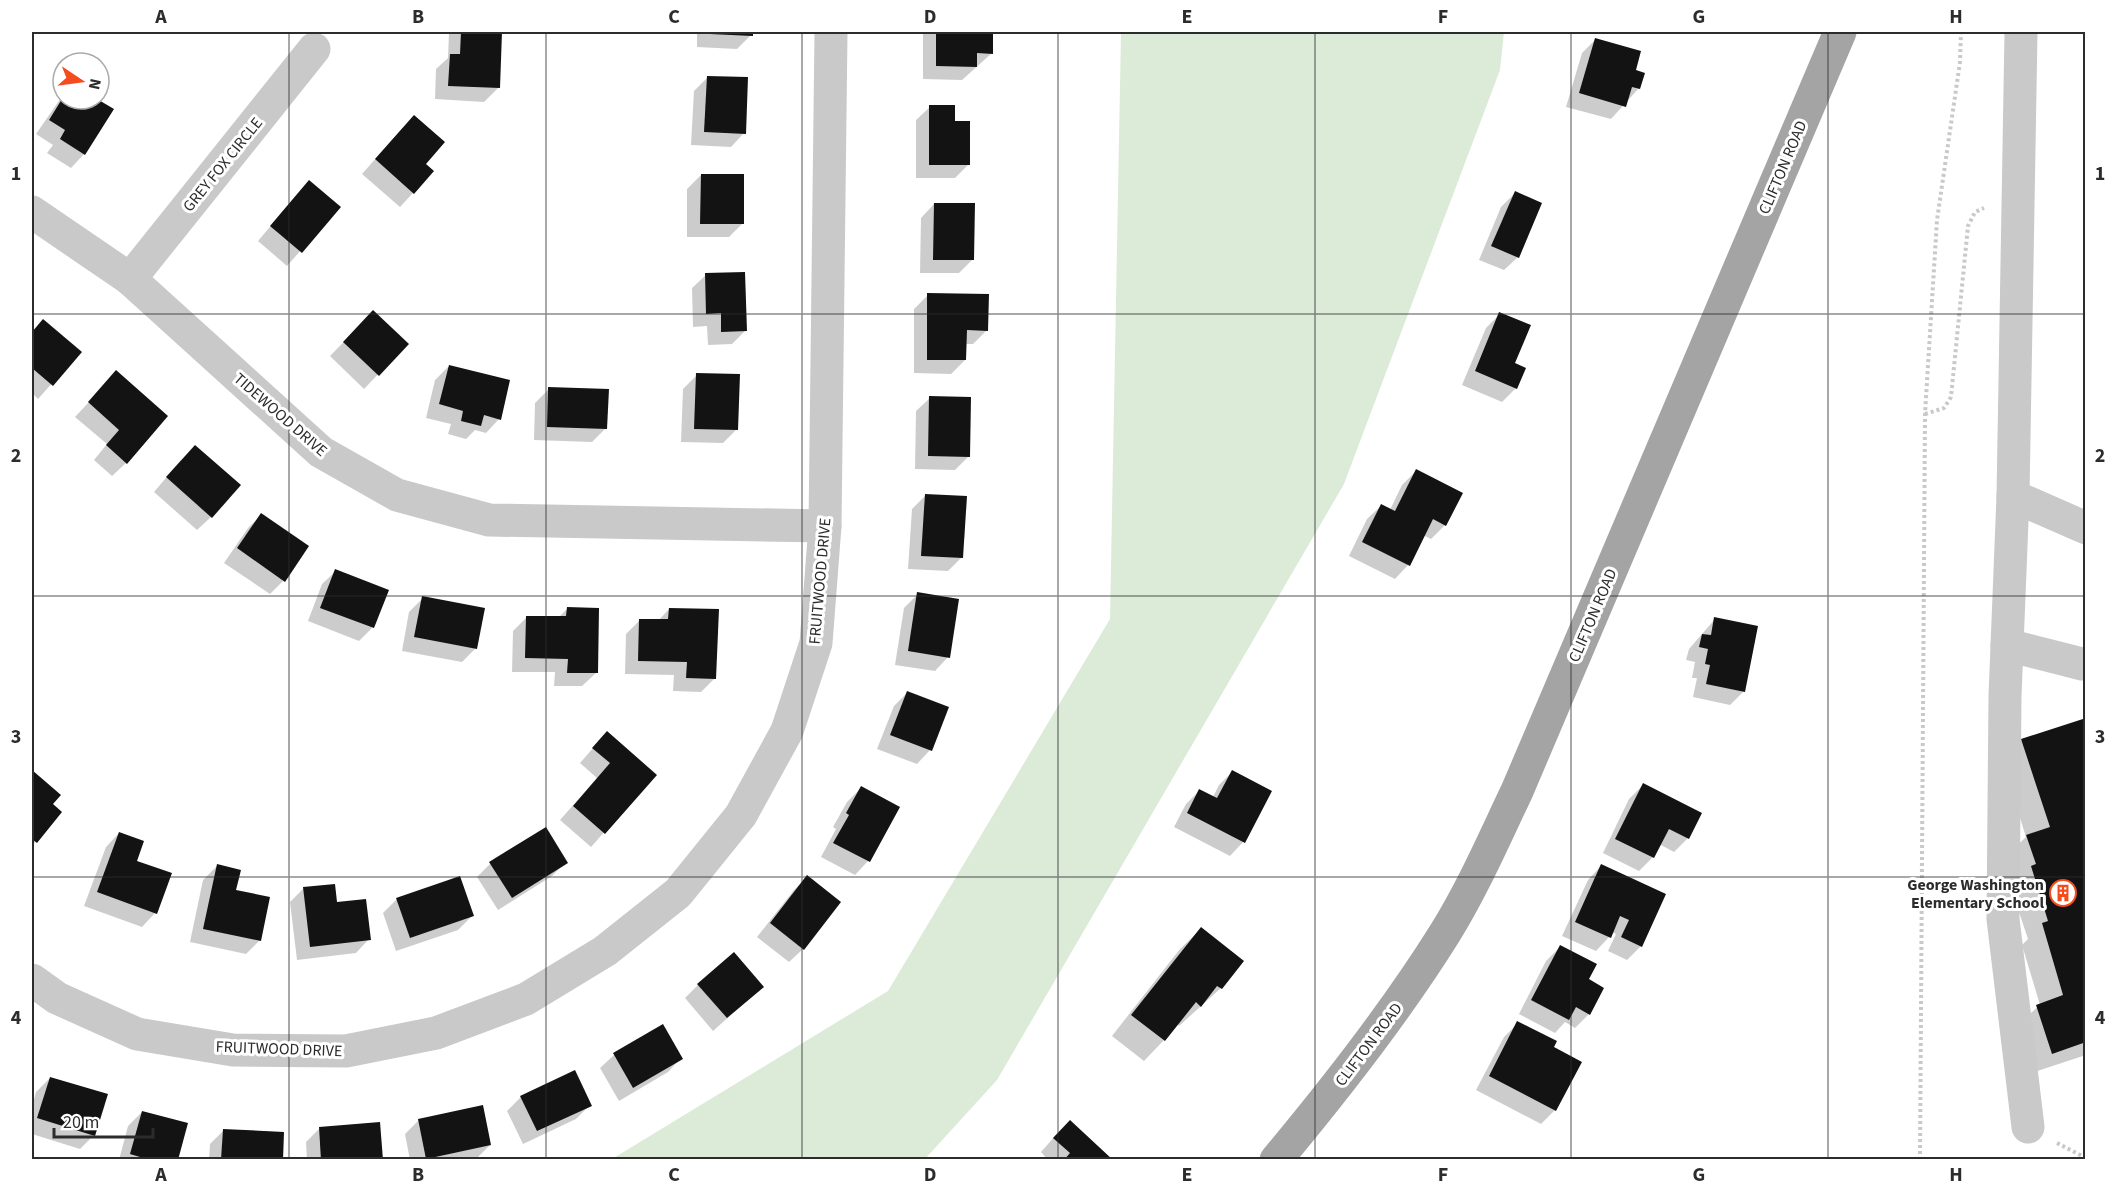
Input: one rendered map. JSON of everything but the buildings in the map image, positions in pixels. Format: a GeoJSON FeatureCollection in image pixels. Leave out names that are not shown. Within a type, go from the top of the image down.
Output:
{"type":"FeatureCollection","features":[{"type":"Feature","properties":{"kind":"main road","name":"CLIFTON ROAD"},"geometry":{"type":"LineString","coordinates":[[1276,1160],[1378,1033],[1446,932],[1478,873],[1521,780],[1840,32]]}},
{"type":"Feature","properties":{"kind":"street","name":"FRUITWOOD DRIVE"},"geometry":{"type":"LineString","coordinates":[[32,980],[57,998],[138,1034],[233,1050],[346,1051],[436,1033],[526,999],[605,951],[678,893],[741,815],[787,731],[816,642],[825,526],[831,32]]}},
{"type":"Feature","properties":{"kind":"street"},"geometry":{"type":"LineString","coordinates":[[2021,32],[2003,919],[2028,1127]]}},
{"type":"Feature","properties":{"kind":"street","name":"GREY FOX CIRCLE"},"geometry":{"type":"LineString","coordinates":[[130,279],[314,49]]}},
{"type":"Feature","properties":{"kind":"street","name":"TIDEWOOD DRIVE"},"geometry":{"type":"LineString","coordinates":[[32,212],[130,279],[321,452],[397,495],[489,520],[825,526]]}},
{"type":"Feature","properties":{"kind":"street"},"geometry":{"type":"LineString","coordinates":[[2013,496],[2085,528]]}},
{"type":"Feature","properties":{"kind":"street"},"geometry":{"type":"LineString","coordinates":[[2007,645],[2085,664]]}},
{"type":"Feature","properties":{"kind":"path"},"geometry":{"type":"LineString","coordinates":[[1920,1160],[1925,414],[1937,220],[1960,62],[1961,32]]}},
{"type":"Feature","properties":{"kind":"path"},"geometry":{"type":"LineString","coordinates":[[1925,414],[1944,408],[1951,397],[1968,226],[1975,212],[1991,204],[2017,207]]}},
{"type":"Feature","properties":{"kind":"green space"},"geometry":{"type":"Polygon","coordinates":[[[1121,32],[1504,32],[1500,70],[1344,484],[997,1080],[925,1159],[612,1159],[888,991],[1110,619],[1121,32]]]}},
{"type":"Feature","properties":{"kind":"place","name":"George Washington Elementary School"},"geometry":{"type":"Point","coordinates":[2063,893]}}]}
